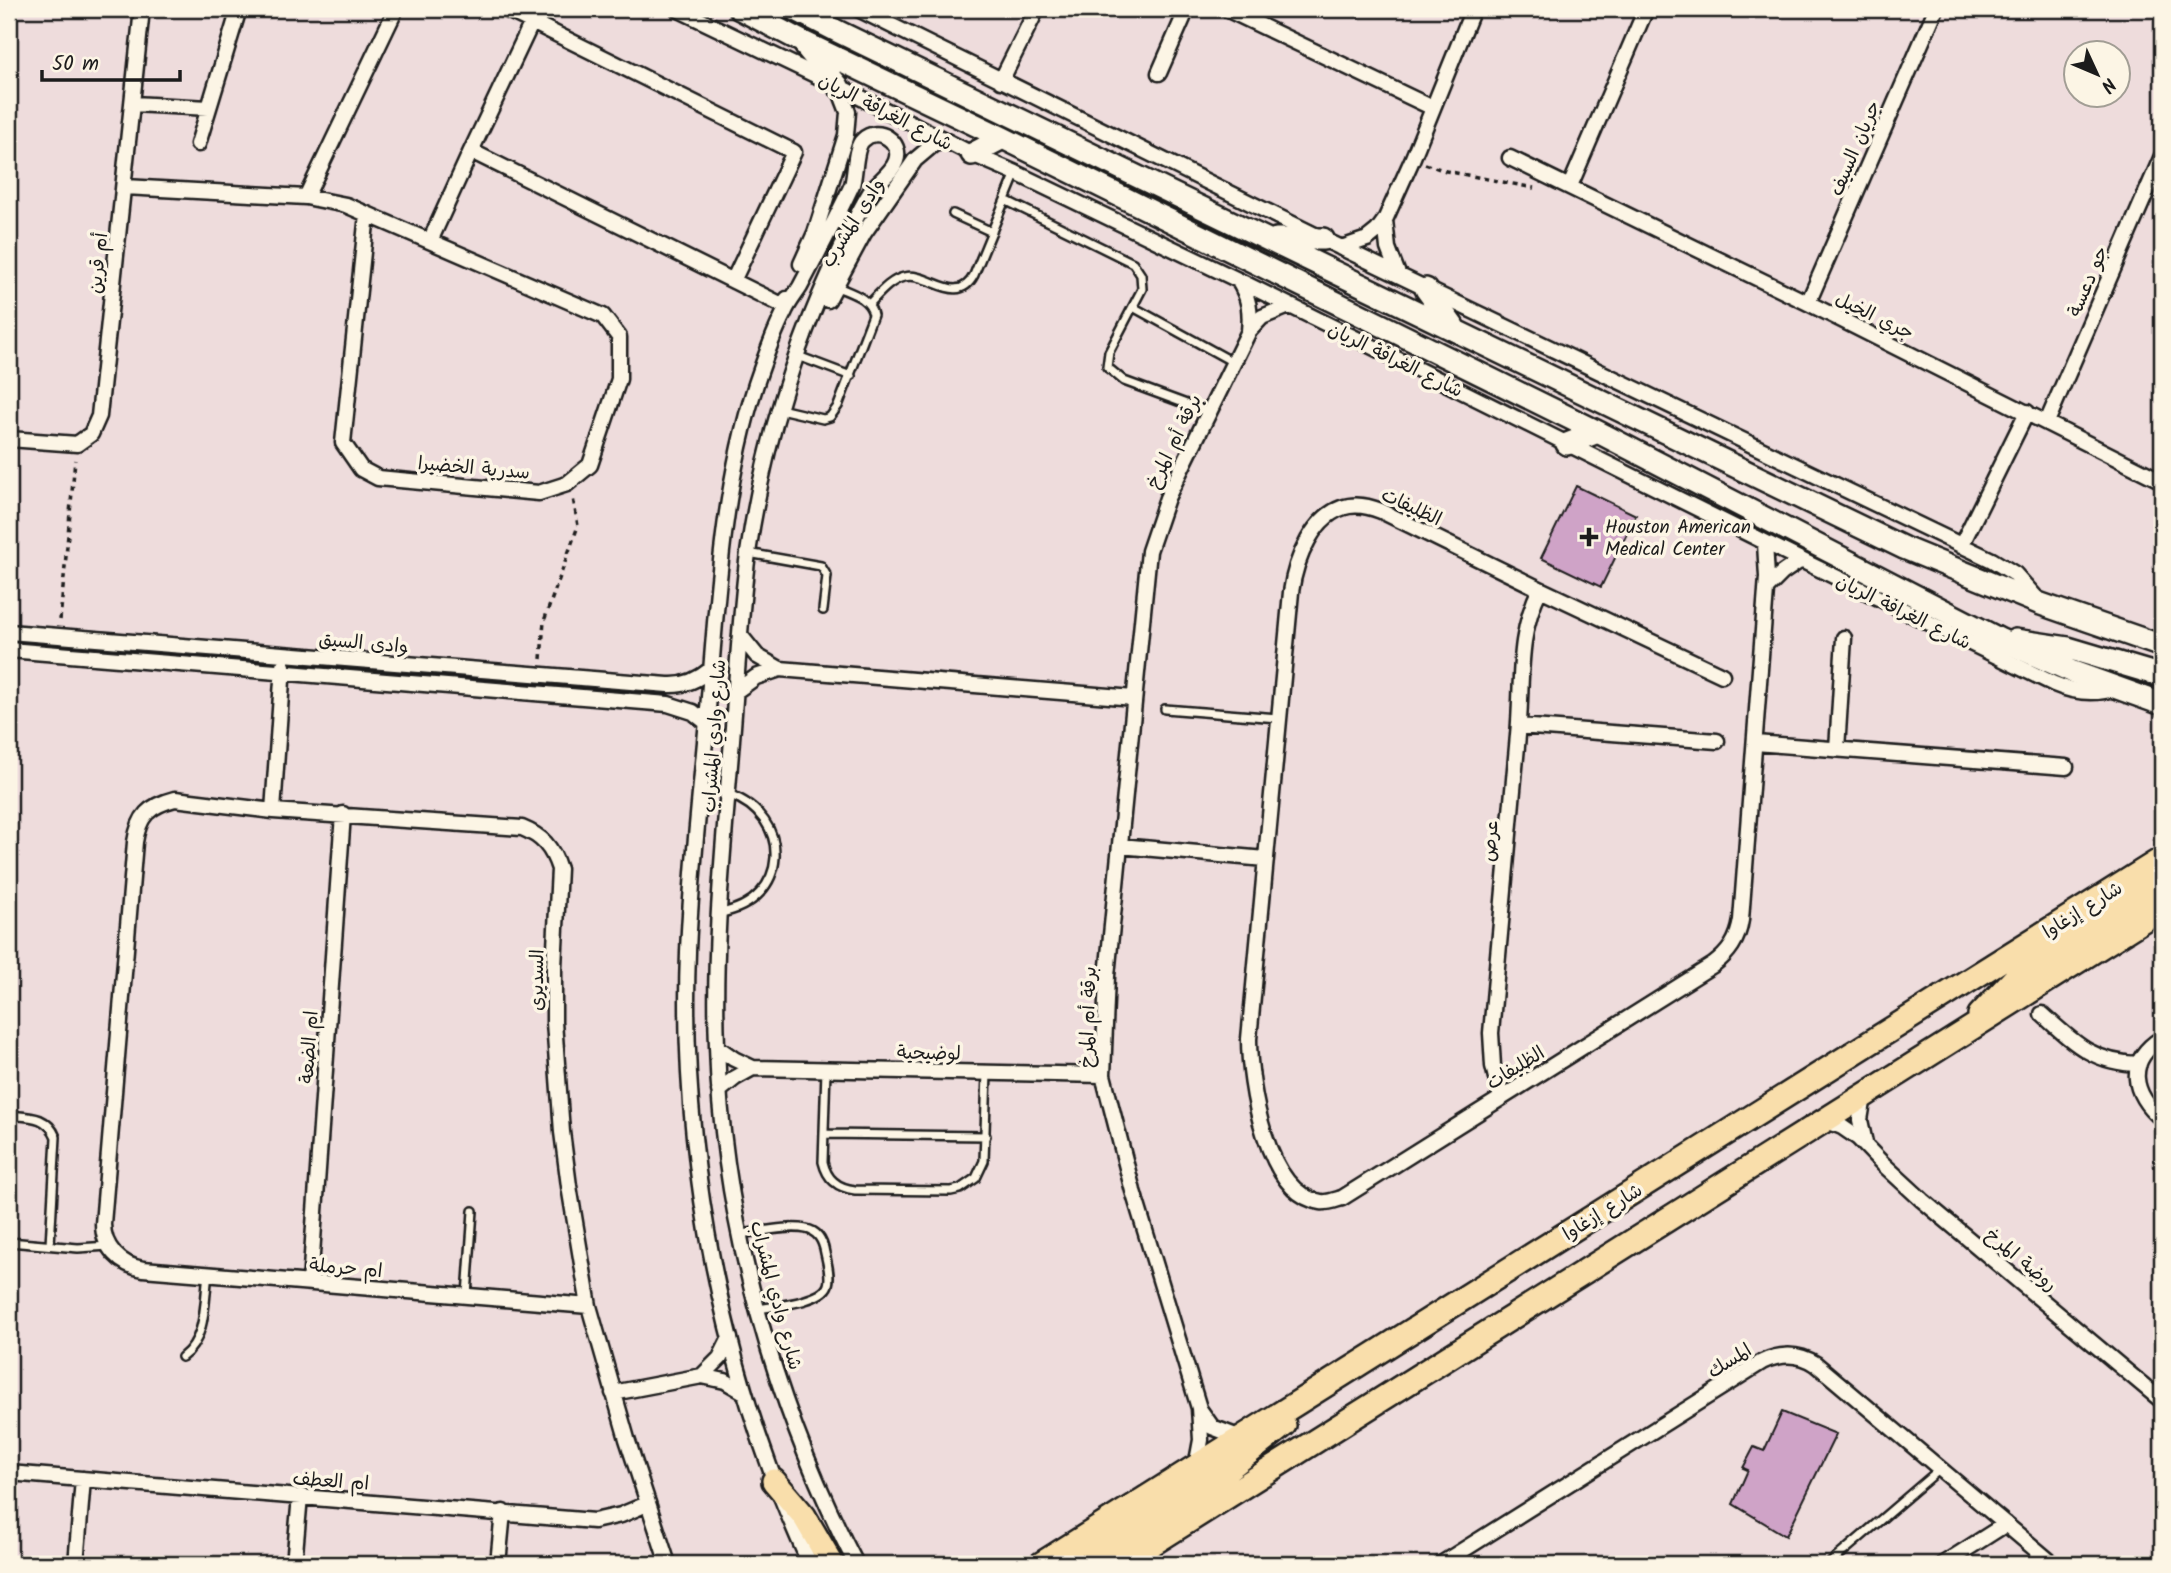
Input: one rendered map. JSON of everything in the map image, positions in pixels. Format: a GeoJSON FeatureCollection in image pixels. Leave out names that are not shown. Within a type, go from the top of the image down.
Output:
{"type":"FeatureCollection","features":[{"type":"Feature","properties":{"kind":"main road","name":"شارع الغرافة الريان"},"geometry":{"type":"LineString","coordinates":[[740,9],[1598,432],[1998,639],[2073,672],[2162,704]]}},
{"type":"Feature","properties":{"kind":"main road"},"geometry":{"type":"LineString","coordinates":[[794,9],[1881,537],[2041,604],[2162,646]]}},
{"type":"Feature","properties":{"kind":"main road"},"geometry":{"type":"LineString","coordinates":[[817,9],[839,32]]}},
{"type":"Feature","properties":{"kind":"main road"},"geometry":{"type":"LineString","coordinates":[[803,42],[838,86]]}},
{"type":"Feature","properties":{"kind":"main road"},"geometry":{"type":"LineString","coordinates":[[972,154],[1003,138]]}},
{"type":"Feature","properties":{"kind":"main road"},"geometry":{"type":"LineString","coordinates":[[1268,239],[1332,243]]}},
{"type":"Feature","properties":{"kind":"main road"},"geometry":{"type":"LineString","coordinates":[[1426,289],[1457,331]]}},
{"type":"Feature","properties":{"kind":"main road"},"geometry":{"type":"LineString","coordinates":[[1567,444],[1598,432]]}},
{"type":"Feature","properties":{"kind":"main road"},"geometry":{"type":"LineString","coordinates":[[1998,639],[2068,648],[2162,676]]}},
{"type":"Feature","properties":{"kind":"main road","name":"شارع إزغاوا"},"geometry":{"type":"LineString","coordinates":[[1041,1564],[2162,859]]}},
{"type":"Feature","properties":{"kind":"main road"},"geometry":{"type":"LineString","coordinates":[[1968,1031],[1990,1002],[2017,976],[2162,884]]}},
{"type":"Feature","properties":{"kind":"main road"},"geometry":{"type":"LineString","coordinates":[[1120,1564],[2162,908]]}},
{"type":"Feature","properties":{"kind":"main road"},"geometry":{"type":"LineString","coordinates":[[1080,1564],[1223,1473],[1283,1426],[1321,1388]]}},
{"type":"Feature","properties":{"kind":"main road"},"geometry":{"type":"LineString","coordinates":[[774,1481],[804,1516],[832,1564]]}},
{"type":"Feature","properties":{"kind":"street","name":"أم قرين"},"geometry":{"type":"LineString","coordinates":[[77,444],[91,434],[99,416],[142,9]]}},
{"type":"Feature","properties":{"kind":"street"},"geometry":{"type":"LineString","coordinates":[[198,144],[239,9]]}},
{"type":"Feature","properties":{"kind":"street"},"geometry":{"type":"LineString","coordinates":[[306,197],[396,9]]}},
{"type":"Feature","properties":{"kind":"street"},"geometry":{"type":"LineString","coordinates":[[505,9],[794,152],[733,281]]}},
{"type":"Feature","properties":{"kind":"street","name":"شارع الغرافة الريان"},"geometry":{"type":"LineString","coordinates":[[677,9],[945,141],[1238,280],[1765,543],[2064,688],[2085,693],[2118,688]]}},
{"type":"Feature","properties":{"kind":"street"},"geometry":{"type":"LineString","coordinates":[[858,9],[1426,289],[2004,567],[2025,583],[2041,604]]}},
{"type":"Feature","properties":{"kind":"street"},"geometry":{"type":"LineString","coordinates":[[1001,80],[1037,9]]}},
{"type":"Feature","properties":{"kind":"street"},"geometry":{"type":"LineString","coordinates":[[1159,73],[1187,9]]}},
{"type":"Feature","properties":{"kind":"street"},"geometry":{"type":"LineString","coordinates":[[1226,9],[1433,108]]}},
{"type":"Feature","properties":{"kind":"street"},"geometry":{"type":"LineString","coordinates":[[1332,243],[1367,239],[1385,220],[1473,9]]}},
{"type":"Feature","properties":{"kind":"street"},"geometry":{"type":"LineString","coordinates":[[1570,186],[1646,9]]}},
{"type":"Feature","properties":{"kind":"street","name":"جريان السيف"},"geometry":{"type":"LineString","coordinates":[[1808,303],[1936,9]]}},
{"type":"Feature","properties":{"kind":"street"},"geometry":{"type":"LineString","coordinates":[[430,241],[532,22]]}},
{"type":"Feature","properties":{"kind":"street","name":"شارع وادي المشراب"},"geometry":{"type":"LineString","coordinates":[[810,1564],[774,1481],[744,1392],[712,1254],[702,1192],[690,1071],[688,951],[727,512],[756,385],[786,307],[790,289],[815,233],[846,135],[848,111],[838,86]]}},
{"type":"Feature","properties":{"kind":"street"},"geometry":{"type":"LineString","coordinates":[[133,104],[209,108]]}},
{"type":"Feature","properties":{"kind":"street","name":"شارع وادي المشراب"},"geometry":{"type":"LineString","coordinates":[[786,307],[804,279],[852,185],[858,146],[868,136],[875,134],[888,137],[897,149],[896,163],[870,194],[820,296],[780,409],[757,503],[748,553],[740,635],[716,976],[719,1091],[740,1234],[758,1309],[783,1391],[823,1496],[856,1564]]}},
{"type":"Feature","properties":{"kind":"street","name":"وادى المشرب"},"geometry":{"type":"LineString","coordinates":[[805,336],[864,233],[915,160],[934,144],[945,141]]}},
{"type":"Feature","properties":{"kind":"street"},"geometry":{"type":"LineString","coordinates":[[471,151],[786,307]]}},
{"type":"Feature","properties":{"kind":"street","name":"جو دعسة"},"geometry":{"type":"LineString","coordinates":[[2048,422],[2162,156]]}},
{"type":"Feature","properties":{"kind":"street","name":"جري الخيل"},"geometry":{"type":"LineString","coordinates":[[1510,158],[1808,303],[2162,481]]}},
{"type":"Feature","properties":{"kind":"street","name":"سدرية الخضيرا"},"geometry":{"type":"LineString","coordinates":[[125,187],[306,197],[346,205],[367,214],[430,241],[603,316],[619,337],[619,379],[590,465],[567,484],[538,493],[378,478],[361,469],[343,443],[367,214]]}},
{"type":"Feature","properties":{"kind":"street"},"geometry":{"type":"LineString","coordinates":[[1385,220],[1388,248],[1398,274]]}},
{"type":"Feature","properties":{"kind":"street"},"geometry":{"type":"LineString","coordinates":[[1238,280],[1250,304],[1249,331]]}},
{"type":"Feature","properties":{"kind":"street","name":"برقة أم المرخ"},"geometry":{"type":"LineString","coordinates":[[1196,1467],[1201,1440],[1199,1408],[1133,1191],[1103,1075],[1107,976],[1149,551],[1167,498],[1249,331],[1262,317],[1289,306]]}},
{"type":"Feature","properties":{"kind":"street"},"geometry":{"type":"LineString","coordinates":[[1961,546],[2027,412]]}},
{"type":"Feature","properties":{"kind":"street"},"geometry":{"type":"LineString","coordinates":[[9,439],[77,444]]}},
{"type":"Feature","properties":{"kind":"street","name":"الظليفات"},"geometry":{"type":"LineString","coordinates":[[1722,675],[1381,511],[1366,506],[1349,506],[1334,511],[1310,537],[1293,575],[1248,1039],[1251,1081],[1268,1146],[1285,1179],[1294,1189],[1319,1202],[1342,1198],[1713,965],[1730,950],[1740,931],[1741,920],[1768,566],[1765,543]]}},
{"type":"Feature","properties":{"kind":"street"},"geometry":{"type":"LineString","coordinates":[[1766,589],[1782,573],[1801,560]]}},
{"type":"Feature","properties":{"kind":"street","name":"عرص"},"geometry":{"type":"LineString","coordinates":[[1501,1098],[1493,1066],[1491,1033],[1519,726],[1525,628],[1530,608],[1540,589]]}},
{"type":"Feature","properties":{"kind":"street","name":"وادى السيق"},"geometry":{"type":"LineString","coordinates":[[9,632],[677,685],[695,681],[711,669]]}},
{"type":"Feature","properties":{"kind":"street"},"geometry":{"type":"LineString","coordinates":[[740,635],[757,656],[780,669]]}},
{"type":"Feature","properties":{"kind":"street"},"geometry":{"type":"LineString","coordinates":[[1837,749],[1844,638]]}},
{"type":"Feature","properties":{"kind":"street","name":"وادى السيق"},"geometry":{"type":"LineString","coordinates":[[9,650],[668,704],[693,712],[707,723]]}},
{"type":"Feature","properties":{"kind":"street"},"geometry":{"type":"LineString","coordinates":[[273,811],[284,655]]}},
{"type":"Feature","properties":{"kind":"street"},"geometry":{"type":"LineString","coordinates":[[736,692],[756,677],[780,669],[1134,698]]}},
{"type":"Feature","properties":{"kind":"street"},"geometry":{"type":"LineString","coordinates":[[1519,726],[1717,741]]}},
{"type":"Feature","properties":{"kind":"street"},"geometry":{"type":"LineString","coordinates":[[1755,743],[2066,767]]}},
{"type":"Feature","properties":{"kind":"street","name":"السديرى"},"geometry":{"type":"LineString","coordinates":[[109,1246],[103,1224],[135,842],[138,827],[146,813],[159,803],[174,799],[273,811],[522,828],[541,838],[555,855],[559,869],[554,967],[557,1077],[569,1186],[589,1306],[613,1393],[668,1564]]}},
{"type":"Feature","properties":{"kind":"street","name":"ام الضعة"},"geometry":{"type":"LineString","coordinates":[[310,1283],[343,814]]}},
{"type":"Feature","properties":{"kind":"street"},"geometry":{"type":"LineString","coordinates":[[1120,846],[1265,859]]}},
{"type":"Feature","properties":{"kind":"street"},"geometry":{"type":"LineString","coordinates":[[2042,1014],[2082,1049],[2095,1056],[2109,1061],[2139,1064]]}},
{"type":"Feature","properties":{"kind":"street"},"geometry":{"type":"LineString","coordinates":[[2162,1038],[2149,1047],[2139,1064],[2138,1084],[2145,1102],[2162,1119]]}},
{"type":"Feature","properties":{"kind":"street","name":"لوضيحية"},"geometry":{"type":"LineString","coordinates":[[717,1047],[753,1068],[1103,1075]]}},
{"type":"Feature","properties":{"kind":"street"},"geometry":{"type":"LineString","coordinates":[[719,1091],[753,1068]]}},
{"type":"Feature","properties":{"kind":"street"},"geometry":{"type":"LineString","coordinates":[[1864,1096],[1860,1120],[1865,1144]]}},
{"type":"Feature","properties":{"kind":"street","name":"روضة المرخ"},"geometry":{"type":"LineString","coordinates":[[1825,1120],[1842,1127],[1865,1144],[1912,1191],[2161,1397]]}},
{"type":"Feature","properties":{"kind":"street","name":"ام حرملة"},"geometry":{"type":"LineString","coordinates":[[109,1246],[123,1262],[136,1268],[589,1306]]}},
{"type":"Feature","properties":{"kind":"street"},"geometry":{"type":"LineString","coordinates":[[702,1376],[720,1358],[730,1338]]}},
{"type":"Feature","properties":{"kind":"street","name":"المسك"},"geometry":{"type":"LineString","coordinates":[[1441,1564],[1762,1362],[1780,1355],[1799,1356],[1816,1364],[2053,1564]]}},
{"type":"Feature","properties":{"kind":"street"},"geometry":{"type":"LineString","coordinates":[[613,1393],[702,1376],[725,1381],[744,1392]]}},
{"type":"Feature","properties":{"kind":"street","name":"برقة أم المرخ"},"geometry":{"type":"LineString","coordinates":[[1199,1408],[1212,1427],[1241,1438]]}},
{"type":"Feature","properties":{"kind":"street","name":"ام العطف"},"geometry":{"type":"LineString","coordinates":[[9,1473],[593,1521],[621,1515],[647,1504]]}},
{"type":"Feature","properties":{"kind":"street"},"geometry":{"type":"LineString","coordinates":[[76,1564],[83,1479]]}},
{"type":"Feature","properties":{"kind":"street"},"geometry":{"type":"LineString","coordinates":[[294,1564],[300,1496]]}},
{"type":"Feature","properties":{"kind":"street"},"geometry":{"type":"LineString","coordinates":[[498,1564],[503,1512]]}},
{"type":"Feature","properties":{"kind":"street"},"geometry":{"type":"LineString","coordinates":[[1943,1564],[2006,1524]]}},
{"type":"Feature","properties":{"kind":"lane"},"geometry":{"type":"LineString","coordinates":[[869,304],[893,281],[902,277],[922,278],[949,289],[961,288],[971,280],[1016,173]]}},
{"type":"Feature","properties":{"kind":"lane"},"geometry":{"type":"LineString","coordinates":[[1005,200],[1133,263],[1138,268],[1143,282],[1142,289],[1109,352],[1107,367],[1124,381],[1208,412]]}},
{"type":"Feature","properties":{"kind":"lane"},"geometry":{"type":"LineString","coordinates":[[953,214],[992,232]]}},
{"type":"Feature","properties":{"kind":"lane"},"geometry":{"type":"LineString","coordinates":[[780,409],[816,419],[830,417],[838,406],[873,321],[869,304],[835,286]]}},
{"type":"Feature","properties":{"kind":"lane"},"geometry":{"type":"LineString","coordinates":[[1133,307],[1233,362]]}},
{"type":"Feature","properties":{"kind":"lane"},"geometry":{"type":"LineString","coordinates":[[798,356],[851,376]]}},
{"type":"Feature","properties":{"kind":"lane"},"geometry":{"type":"LineString","coordinates":[[748,553],[821,566],[827,576],[823,610]]}},
{"type":"Feature","properties":{"kind":"lane"},"geometry":{"type":"LineString","coordinates":[[1165,709],[1278,718]]}},
{"type":"Feature","properties":{"kind":"lane"},"geometry":{"type":"LineString","coordinates":[[720,913],[744,906],[761,891],[772,872],[775,850],[770,829],[758,811],[740,798],[728,794]]}},
{"type":"Feature","properties":{"kind":"lane"},"geometry":{"type":"LineString","coordinates":[[826,1069],[823,1162],[833,1182],[855,1190],[951,1191],[969,1184],[981,1170],[984,1161],[987,1073]]}},
{"type":"Feature","properties":{"kind":"lane"},"geometry":{"type":"LineString","coordinates":[[9,1115],[42,1119],[56,1137],[50,1245]]}},
{"type":"Feature","properties":{"kind":"lane"},"geometry":{"type":"LineString","coordinates":[[824,1134],[986,1136]]}},
{"type":"Feature","properties":{"kind":"lane"},"geometry":{"type":"LineString","coordinates":[[467,1296],[473,1210]]}},
{"type":"Feature","properties":{"kind":"lane"},"geometry":{"type":"LineString","coordinates":[[740,1234],[802,1228],[815,1233],[824,1248],[829,1280],[824,1292],[814,1298],[758,1309]]}},
{"type":"Feature","properties":{"kind":"lane"},"geometry":{"type":"LineString","coordinates":[[9,1242],[78,1248],[109,1246]]}},
{"type":"Feature","properties":{"kind":"lane"},"geometry":{"type":"LineString","coordinates":[[182,1357],[191,1351],[198,1340],[208,1274]]}},
{"type":"Feature","properties":{"kind":"lane"},"geometry":{"type":"LineString","coordinates":[[1829,1564],[1940,1469]]}},
{"type":"Feature","properties":{"kind":"lane"},"geometry":{"type":"LineString","coordinates":[[1839,1555],[1845,1564]]}},
{"type":"Feature","properties":{"kind":"path"},"geometry":{"type":"LineString","coordinates":[[1412,160],[1446,171],[1542,190],[1570,186]]}},
{"type":"Feature","properties":{"kind":"path"},"geometry":{"type":"LineString","coordinates":[[59,636],[77,444]]}},
{"type":"Feature","properties":{"kind":"path"},"geometry":{"type":"LineString","coordinates":[[539,675],[544,621],[578,526],[575,504],[567,484]]}},
{"type":"Feature","properties":{"kind":"building","name":"Houston American Medical Center"},"geometry":{"type":"Polygon","coordinates":[[[1576,486],[1636,515],[1601,587],[1541,558],[1576,486]]]}},
{"type":"Feature","properties":{"kind":"building"},"geometry":{"type":"Polygon","coordinates":[[[1782,1412],[1836,1434],[1786,1536],[1733,1504],[1748,1470],[1743,1468],[1754,1447],[1764,1451],[1782,1412]]]}},
{"type":"Feature","properties":{"kind":"place","name":"Houston American Medical Center"},"geometry":{"type":"Point","coordinates":[1589,537]}}]}
